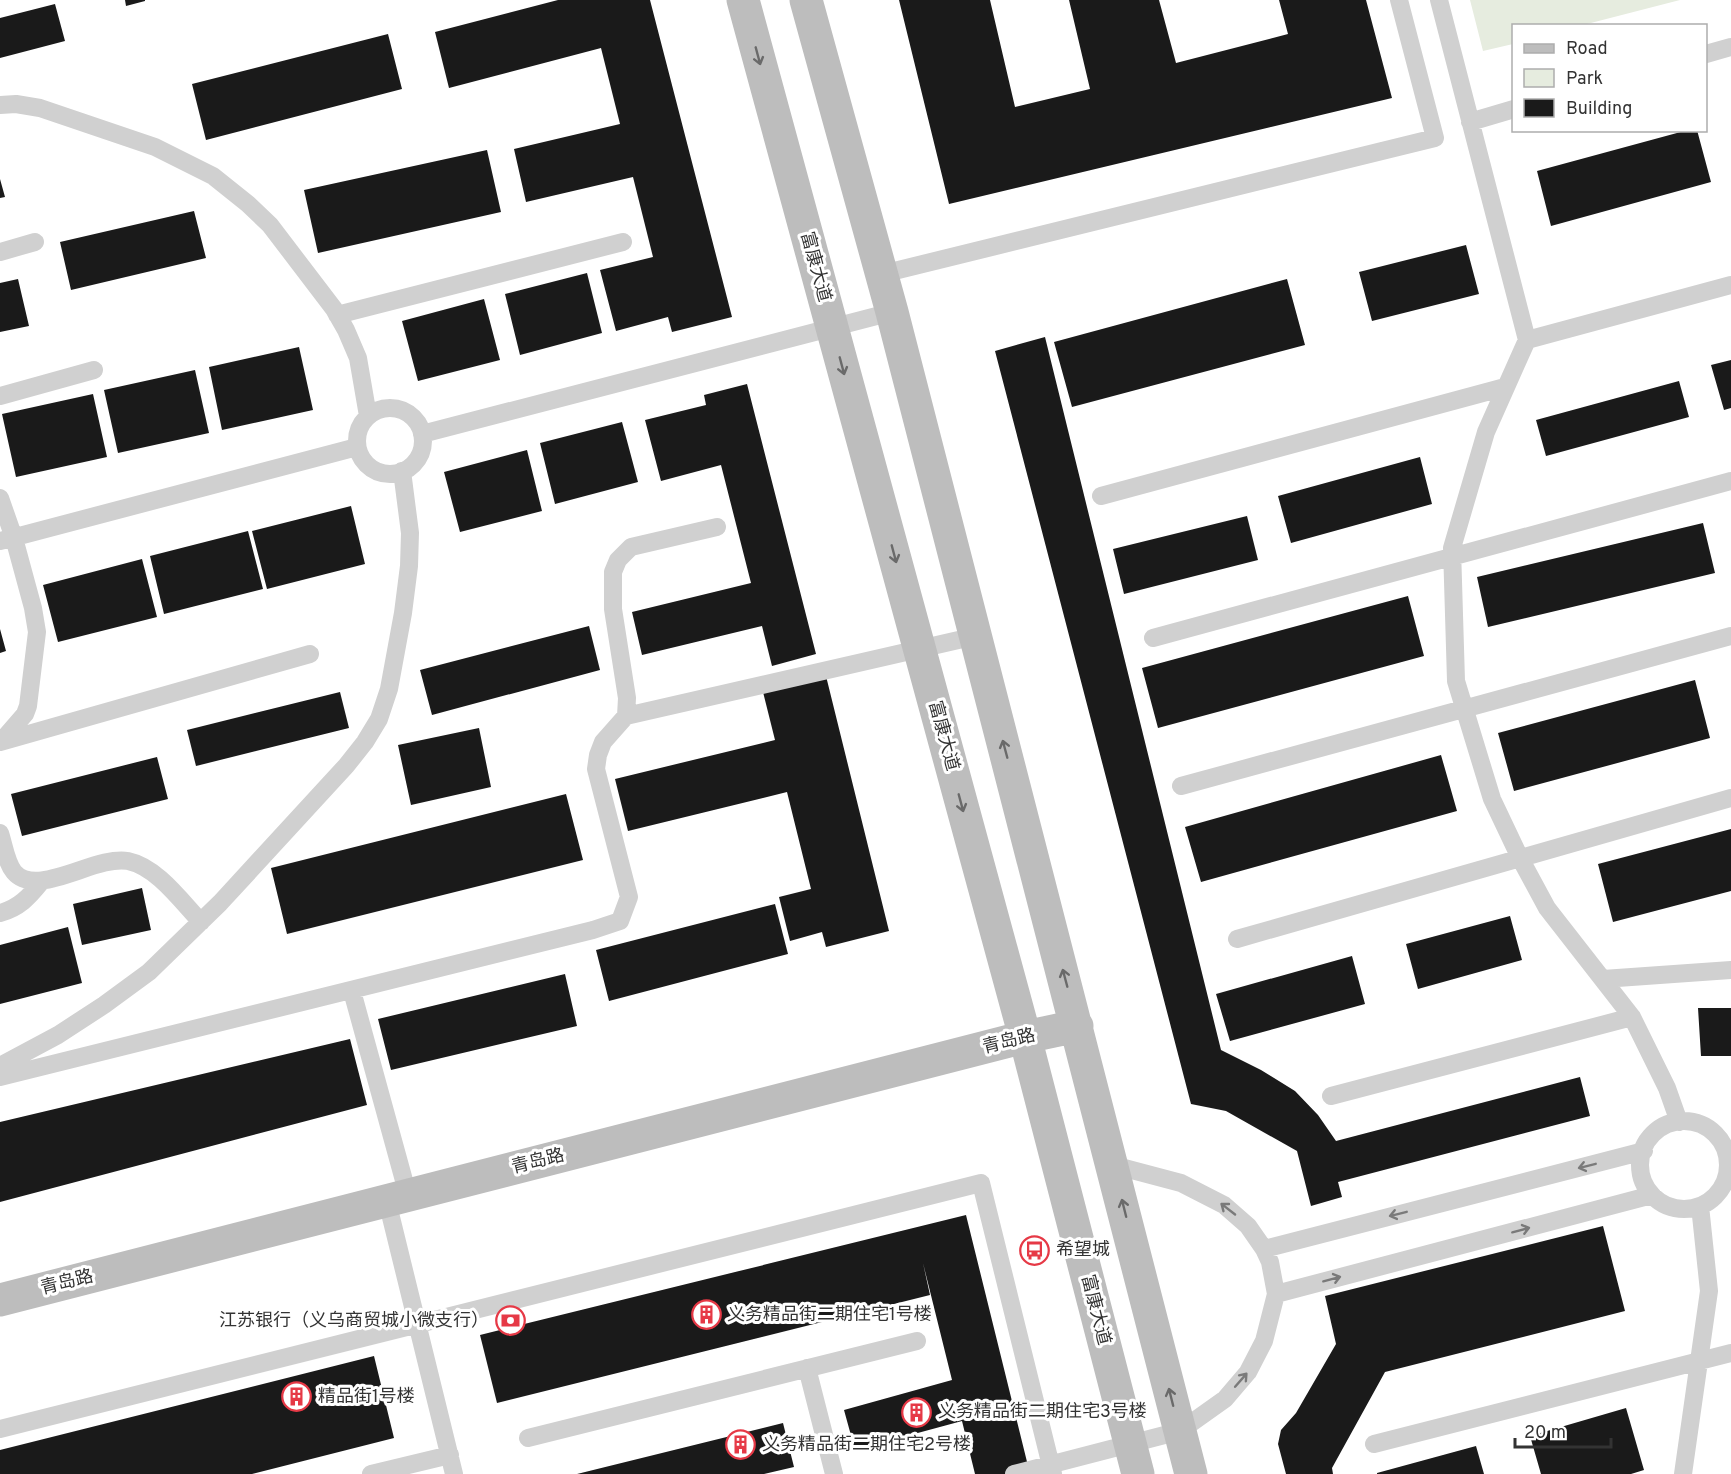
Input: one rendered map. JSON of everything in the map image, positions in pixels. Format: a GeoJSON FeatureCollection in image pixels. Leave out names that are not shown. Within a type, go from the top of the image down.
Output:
{"type":"FeatureCollection","features":[{"type":"Feature","properties":{"kind":"street","name":"富康大道"},"geometry":{"type":"LineString","coordinates":[[743,0],[1025,1037],[1134,1459]]}},
{"type":"Feature","properties":{"kind":"street"},"geometry":{"type":"LineString","coordinates":[[806,0],[892,312],[1191,1474]]}},
{"type":"Feature","properties":{"kind":"street","name":"青岛路"},"geometry":{"type":"LineString","coordinates":[[0,1300],[1025,1037],[1077,1026]]}},
{"type":"Feature","properties":{"kind":"lane"},"geometry":{"type":"LineString","coordinates":[[882,274],[1435,138],[1399,0]]}},
{"type":"Feature","properties":{"kind":"lane"},"geometry":{"type":"LineString","coordinates":[[1438,0],[1527,340],[1486,432],[1452,548],[1456,681],[1492,799],[1520,858],[1547,908],[1632,1017],[1667,1088],[1679,1122]]}},
{"type":"Feature","properties":{"kind":"lane"},"geometry":{"type":"LineString","coordinates":[[1707,54],[1731,47]]}},
{"type":"Feature","properties":{"kind":"lane"},"geometry":{"type":"LineString","coordinates":[[0,105],[16,104],[67,116],[155,147],[213,176],[248,204],[270,225],[337,315],[358,357],[368,416]]}},
{"type":"Feature","properties":{"kind":"lane"},"geometry":{"type":"LineString","coordinates":[[1470,122],[1512,110]]}},
{"type":"Feature","properties":{"kind":"lane"},"geometry":{"type":"LineString","coordinates":[[0,252],[35,242]]}},
{"type":"Feature","properties":{"kind":"lane"},"geometry":{"type":"LineString","coordinates":[[337,315],[623,242]]}},
{"type":"Feature","properties":{"kind":"lane"},"geometry":{"type":"LineString","coordinates":[[1527,340],[1731,285]]}},
{"type":"Feature","properties":{"kind":"lane"},"geometry":{"type":"LineString","coordinates":[[422,434],[892,312]]}},
{"type":"Feature","properties":{"kind":"lane"},"geometry":{"type":"LineString","coordinates":[[0,396],[94,370]]}},
{"type":"Feature","properties":{"kind":"lane"},"geometry":{"type":"LineString","coordinates":[[1101,496],[1505,387]]}},
{"type":"Feature","properties":{"kind":"lane"},"geometry":{"type":"LineString","coordinates":[[388,408],[408,412],[416,420],[422,434],[422,449],[418,458],[402,471],[379,472],[369,466],[357,447],[357,436],[361,425],[377,410],[388,408]]}},
{"type":"Feature","properties":{"kind":"lane"},"geometry":{"type":"LineString","coordinates":[[7,539],[357,447]]}},
{"type":"Feature","properties":{"kind":"lane"},"geometry":{"type":"LineString","coordinates":[[0,1066],[58,1035],[149,972],[220,903],[346,766],[365,741],[379,719],[391,678],[404,613],[410,533],[402,471]]}},
{"type":"Feature","properties":{"kind":"lane"},"geometry":{"type":"LineString","coordinates":[[1153,638],[1731,481]]}},
{"type":"Feature","properties":{"kind":"lane"},"geometry":{"type":"LineString","coordinates":[[0,498],[7,539],[33,608],[37,632],[28,706],[25,714],[0,742]]}},
{"type":"Feature","properties":{"kind":"lane"},"geometry":{"type":"LineString","coordinates":[[626,716],[626,689],[612,609],[613,572],[618,560],[631,547],[717,527]]}},
{"type":"Feature","properties":{"kind":"lane"},"geometry":{"type":"LineString","coordinates":[[0,1077],[352,991],[593,930],[620,921],[629,897],[596,769],[603,742],[626,716],[976,636]]}},
{"type":"Feature","properties":{"kind":"lane"},"geometry":{"type":"LineString","coordinates":[[1181,786],[1731,636]]}},
{"type":"Feature","properties":{"kind":"lane"},"geometry":{"type":"LineString","coordinates":[[0,742],[310,654]]}},
{"type":"Feature","properties":{"kind":"lane"},"geometry":{"type":"LineString","coordinates":[[1237,939],[1731,798]]}},
{"type":"Feature","properties":{"kind":"lane"},"geometry":{"type":"LineString","coordinates":[[0,833],[10,865],[15,873],[24,879],[41,882],[91,866],[129,861],[148,870],[160,880],[201,922]]}},
{"type":"Feature","properties":{"kind":"lane"},"geometry":{"type":"LineString","coordinates":[[0,914],[26,901],[41,882]]}},
{"type":"Feature","properties":{"kind":"lane"},"geometry":{"type":"LineString","coordinates":[[1603,979],[1731,970]]}},
{"type":"Feature","properties":{"kind":"lane"},"geometry":{"type":"LineString","coordinates":[[352,991],[397,1198],[417,1324],[454,1474]]}},
{"type":"Feature","properties":{"kind":"lane"},"geometry":{"type":"LineString","coordinates":[[1331,1096],[1632,1017]]}},
{"type":"Feature","properties":{"kind":"lane"},"geometry":{"type":"LineString","coordinates":[[1679,1122],[1693,1122],[1705,1127],[1715,1134],[1729,1156],[1728,1169],[1719,1192],[1700,1206],[1685,1209],[1670,1207],[1657,1200],[1641,1176],[1641,1161],[1653,1135],[1665,1126],[1679,1122]]}},
{"type":"Feature","properties":{"kind":"lane"},"geometry":{"type":"LineString","coordinates":[[1264,1249],[1644,1151]]}},
{"type":"Feature","properties":{"kind":"lane"},"geometry":{"type":"LineString","coordinates":[[1014,1474],[1134,1459],[1180,1431],[1225,1399],[1248,1372],[1264,1341],[1276,1294],[1270,1262],[1248,1226],[1224,1205],[1181,1183],[1113,1165]]}},
{"type":"Feature","properties":{"kind":"lane"},"geometry":{"type":"LineString","coordinates":[[0,1429],[981,1183],[1052,1469]]}},
{"type":"Feature","properties":{"kind":"lane"},"geometry":{"type":"LineString","coordinates":[[1276,1294],[1653,1195]]}},
{"type":"Feature","properties":{"kind":"lane"},"geometry":{"type":"LineString","coordinates":[[1683,1474],[1709,1291],[1700,1206]]}},
{"type":"Feature","properties":{"kind":"lane"},"geometry":{"type":"LineString","coordinates":[[528,1438],[917,1341]]}},
{"type":"Feature","properties":{"kind":"lane"},"geometry":{"type":"LineString","coordinates":[[1374,1444],[1731,1353]]}},
{"type":"Feature","properties":{"kind":"lane"},"geometry":{"type":"LineString","coordinates":[[807,1368],[834,1474]]}},
{"type":"Feature","properties":{"kind":"lane"},"geometry":{"type":"LineString","coordinates":[[371,1474],[450,1455]]}},
{"type":"Feature","properties":{"kind":"green space"},"geometry":{"type":"Polygon","coordinates":[[[1470,0],[1680,0],[1587,24],[1512,24],[1512,44],[1483,51],[1470,0]]]}},
{"type":"Feature","properties":{"kind":"building"},"geometry":{"type":"Polygon","coordinates":[[[125,0],[145,0],[145,1],[126,6],[125,0]]]}},
{"type":"Feature","properties":{"kind":"building"},"geometry":{"type":"Polygon","coordinates":[[[558,0],[650,0],[732,317],[672,332],[668,317],[616,331],[600,270],[653,257],[633,177],[526,202],[514,149],[620,124],[601,48],[449,88],[435,32],[558,0]]]}},
{"type":"Feature","properties":{"kind":"building"},"geometry":{"type":"Polygon","coordinates":[[[899,0],[990,0],[1015,107],[1090,89],[1069,0],[1159,0],[1176,63],[1288,34],[1279,0],[1366,0],[1392,98],[949,204],[899,0]]]}},
{"type":"Feature","properties":{"kind":"building"},"geometry":{"type":"Polygon","coordinates":[[[55,4],[65,41],[0,58],[0,18],[55,4]]]}},
{"type":"Feature","properties":{"kind":"building"},"geometry":{"type":"Polygon","coordinates":[[[388,34],[402,89],[206,140],[192,84],[388,34]]]}},
{"type":"Feature","properties":{"kind":"building"},"geometry":{"type":"Polygon","coordinates":[[[1681,132],[1698,132],[1711,182],[1551,226],[1537,171],[1681,132]]]}},
{"type":"Feature","properties":{"kind":"building"},"geometry":{"type":"Polygon","coordinates":[[[487,150],[501,212],[318,253],[304,190],[487,150]]]}},
{"type":"Feature","properties":{"kind":"building"},"geometry":{"type":"Polygon","coordinates":[[[0,179],[5,197],[0,198],[0,179]]]}},
{"type":"Feature","properties":{"kind":"building"},"geometry":{"type":"Polygon","coordinates":[[[194,211],[206,258],[71,290],[60,242],[194,211]]]}},
{"type":"Feature","properties":{"kind":"building"},"geometry":{"type":"Polygon","coordinates":[[[1466,245],[1479,294],[1372,321],[1359,272],[1466,245]]]}},
{"type":"Feature","properties":{"kind":"building"},"geometry":{"type":"Polygon","coordinates":[[[587,273],[602,333],[520,355],[505,294],[587,273]]]}},
{"type":"Feature","properties":{"kind":"building"},"geometry":{"type":"Polygon","coordinates":[[[18,279],[29,326],[0,332],[0,283],[18,279]]]}},
{"type":"Feature","properties":{"kind":"building"},"geometry":{"type":"Polygon","coordinates":[[[1287,279],[1305,345],[1072,407],[1054,342],[1287,279]]]}},
{"type":"Feature","properties":{"kind":"building"},"geometry":{"type":"Polygon","coordinates":[[[484,299],[500,360],[418,381],[402,321],[484,299]]]}},
{"type":"Feature","properties":{"kind":"building"},"geometry":{"type":"Polygon","coordinates":[[[1045,337],[1221,1050],[1261,1070],[1295,1091],[1318,1115],[1336,1141],[1580,1077],[1590,1116],[1338,1182],[1342,1197],[1311,1206],[1297,1151],[1226,1111],[1191,1104],[995,351],[1045,337]]]}},
{"type":"Feature","properties":{"kind":"building"},"geometry":{"type":"Polygon","coordinates":[[[299,347],[313,410],[222,430],[209,367],[299,347]]]}},
{"type":"Feature","properties":{"kind":"building"},"geometry":{"type":"Polygon","coordinates":[[[1731,360],[1731,408],[1724,410],[1711,365],[1731,360]]]}},
{"type":"Feature","properties":{"kind":"building"},"geometry":{"type":"Polygon","coordinates":[[[195,370],[209,433],[118,453],[104,390],[195,370]]]}},
{"type":"Feature","properties":{"kind":"building"},"geometry":{"type":"Polygon","coordinates":[[[1679,381],[1689,417],[1546,456],[1536,420],[1679,381]]]}},
{"type":"Feature","properties":{"kind":"building"},"geometry":{"type":"Polygon","coordinates":[[[747,384],[816,654],[772,666],[762,626],[642,655],[632,612],[751,583],[721,465],[661,481],[645,420],[706,405],[704,395],[747,384]]]}},
{"type":"Feature","properties":{"kind":"building"},"geometry":{"type":"Polygon","coordinates":[[[93,394],[107,457],[16,477],[2,414],[93,394]]]}},
{"type":"Feature","properties":{"kind":"building"},"geometry":{"type":"Polygon","coordinates":[[[622,422],[638,482],[555,504],[540,443],[622,422]]]}},
{"type":"Feature","properties":{"kind":"building"},"geometry":{"type":"Polygon","coordinates":[[[527,450],[542,511],[460,532],[444,472],[527,450]]]}},
{"type":"Feature","properties":{"kind":"building"},"geometry":{"type":"Polygon","coordinates":[[[1420,457],[1432,504],[1291,543],[1278,496],[1420,457]]]}},
{"type":"Feature","properties":{"kind":"building"},"geometry":{"type":"Polygon","coordinates":[[[351,506],[365,564],[267,589],[252,531],[351,506]]]}},
{"type":"Feature","properties":{"kind":"building"},"geometry":{"type":"Polygon","coordinates":[[[1247,516],[1258,560],[1124,594],[1113,549],[1247,516]]]}},
{"type":"Feature","properties":{"kind":"building"},"geometry":{"type":"Polygon","coordinates":[[[1703,523],[1715,573],[1488,627],[1477,577],[1703,523]]]}},
{"type":"Feature","properties":{"kind":"building"},"geometry":{"type":"Polygon","coordinates":[[[248,531],[263,589],[164,614],[150,556],[248,531]]]}},
{"type":"Feature","properties":{"kind":"building"},"geometry":{"type":"Polygon","coordinates":[[[142,559],[157,617],[58,642],[43,585],[142,559]]]}},
{"type":"Feature","properties":{"kind":"building"},"geometry":{"type":"Polygon","coordinates":[[[1408,596],[1424,656],[1158,728],[1142,668],[1408,596]]]}},
{"type":"Feature","properties":{"kind":"building"},"geometry":{"type":"Polygon","coordinates":[[[589,626],[600,670],[432,715],[420,670],[589,626]]]}},
{"type":"Feature","properties":{"kind":"building"},"geometry":{"type":"Polygon","coordinates":[[[0,629],[6,651],[0,653],[0,629]]]}},
{"type":"Feature","properties":{"kind":"building"},"geometry":{"type":"Polygon","coordinates":[[[826,676],[889,931],[826,947],[822,932],[790,941],[779,897],[811,889],[787,792],[628,831],[615,779],[775,740],[763,692],[826,676]]]}},
{"type":"Feature","properties":{"kind":"building"},"geometry":{"type":"Polygon","coordinates":[[[1695,680],[1710,738],[1514,791],[1498,733],[1695,680]]]}},
{"type":"Feature","properties":{"kind":"building"},"geometry":{"type":"Polygon","coordinates":[[[340,692],[349,728],[196,766],[187,730],[340,692]]]}},
{"type":"Feature","properties":{"kind":"building"},"geometry":{"type":"Polygon","coordinates":[[[479,728],[491,787],[411,805],[398,745],[479,728]]]}},
{"type":"Feature","properties":{"kind":"building"},"geometry":{"type":"Polygon","coordinates":[[[1441,755],[1457,811],[1201,882],[1185,827],[1441,755]]]}},
{"type":"Feature","properties":{"kind":"building"},"geometry":{"type":"Polygon","coordinates":[[[157,757],[168,799],[22,836],[11,794],[157,757]]]}},
{"type":"Feature","properties":{"kind":"building"},"geometry":{"type":"Polygon","coordinates":[[[566,794],[583,860],[287,934],[271,868],[566,794]]]}},
{"type":"Feature","properties":{"kind":"building"},"geometry":{"type":"Polygon","coordinates":[[[1731,829],[1731,891],[1613,922],[1598,864],[1731,829]]]}},
{"type":"Feature","properties":{"kind":"building"},"geometry":{"type":"Polygon","coordinates":[[[142,888],[151,930],[82,945],[73,904],[142,888]]]}},
{"type":"Feature","properties":{"kind":"building"},"geometry":{"type":"Polygon","coordinates":[[[775,904],[788,954],[609,1001],[596,950],[775,904]]]}},
{"type":"Feature","properties":{"kind":"building"},"geometry":{"type":"Polygon","coordinates":[[[1510,916],[1522,960],[1418,989],[1406,944],[1510,916]]]}},
{"type":"Feature","properties":{"kind":"building"},"geometry":{"type":"Polygon","coordinates":[[[68,927],[82,983],[0,1004],[0,945],[68,927]]]}},
{"type":"Feature","properties":{"kind":"building"},"geometry":{"type":"Polygon","coordinates":[[[1352,956],[1365,1004],[1230,1041],[1216,994],[1352,956]]]}},
{"type":"Feature","properties":{"kind":"building"},"geometry":{"type":"Polygon","coordinates":[[[565,974],[577,1026],[391,1070],[378,1019],[565,974]]]}},
{"type":"Feature","properties":{"kind":"building"},"geometry":{"type":"Polygon","coordinates":[[[1698,1008],[1731,1008],[1731,1056],[1701,1056],[1698,1008]]]}},
{"type":"Feature","properties":{"kind":"building"},"geometry":{"type":"Polygon","coordinates":[[[350,1039],[367,1105],[0,1202],[0,1122],[350,1039]]]}},
{"type":"Feature","properties":{"kind":"building","name":"义务精品街二期住宅1号楼"},"geometry":{"type":"Polygon","coordinates":[[[966,1215],[1030,1474],[975,1474],[962,1421],[855,1450],[844,1410],[952,1380],[923,1263],[930,1295],[497,1403],[480,1335],[966,1215]]]}},
{"type":"Feature","properties":{"kind":"building"},"geometry":{"type":"Polygon","coordinates":[[[1603,1226],[1625,1311],[1385,1372],[1332,1468],[1333,1474],[1286,1474],[1278,1444],[1281,1430],[1296,1413],[1336,1344],[1325,1296],[1603,1226]]]}},
{"type":"Feature","properties":{"kind":"building","name":"精品街1号楼"},"geometry":{"type":"Polygon","coordinates":[[[374,1356],[394,1438],[252,1474],[0,1474],[0,1450],[374,1356]]]}},
{"type":"Feature","properties":{"kind":"building"},"geometry":{"type":"Polygon","coordinates":[[[1626,1408],[1644,1470],[1631,1474],[1541,1474],[1530,1436],[1626,1408]]]}},
{"type":"Feature","properties":{"kind":"building","name":"义务精品街二期住宅2号楼"},"geometry":{"type":"Polygon","coordinates":[[[783,1423],[794,1467],[764,1474],[577,1474],[783,1423]]]}},
{"type":"Feature","properties":{"kind":"building"},"geometry":{"type":"Polygon","coordinates":[[[1476,1446],[1484,1474],[1377,1474],[1377,1473],[1476,1446]]]}},
{"type":"Feature","properties":{"kind":"place","name":"希望城"},"geometry":{"type":"Point","coordinates":[1035,1250]}},
{"type":"Feature","properties":{"kind":"place","name":"义务精品街二期住宅1号楼"},"geometry":{"type":"Point","coordinates":[706,1315]}},
{"type":"Feature","properties":{"kind":"place","name":"江苏银行（义乌商贸城小微支行）"},"geometry":{"type":"Point","coordinates":[510,1321]}},
{"type":"Feature","properties":{"kind":"place","name":"精品街1号楼"},"geometry":{"type":"Point","coordinates":[297,1397]}},
{"type":"Feature","properties":{"kind":"place","name":"义务精品街二期住宅3号楼"},"geometry":{"type":"Point","coordinates":[917,1412]}},
{"type":"Feature","properties":{"kind":"place","name":"义务精品街二期住宅2号楼"},"geometry":{"type":"Point","coordinates":[741,1445]}}]}
